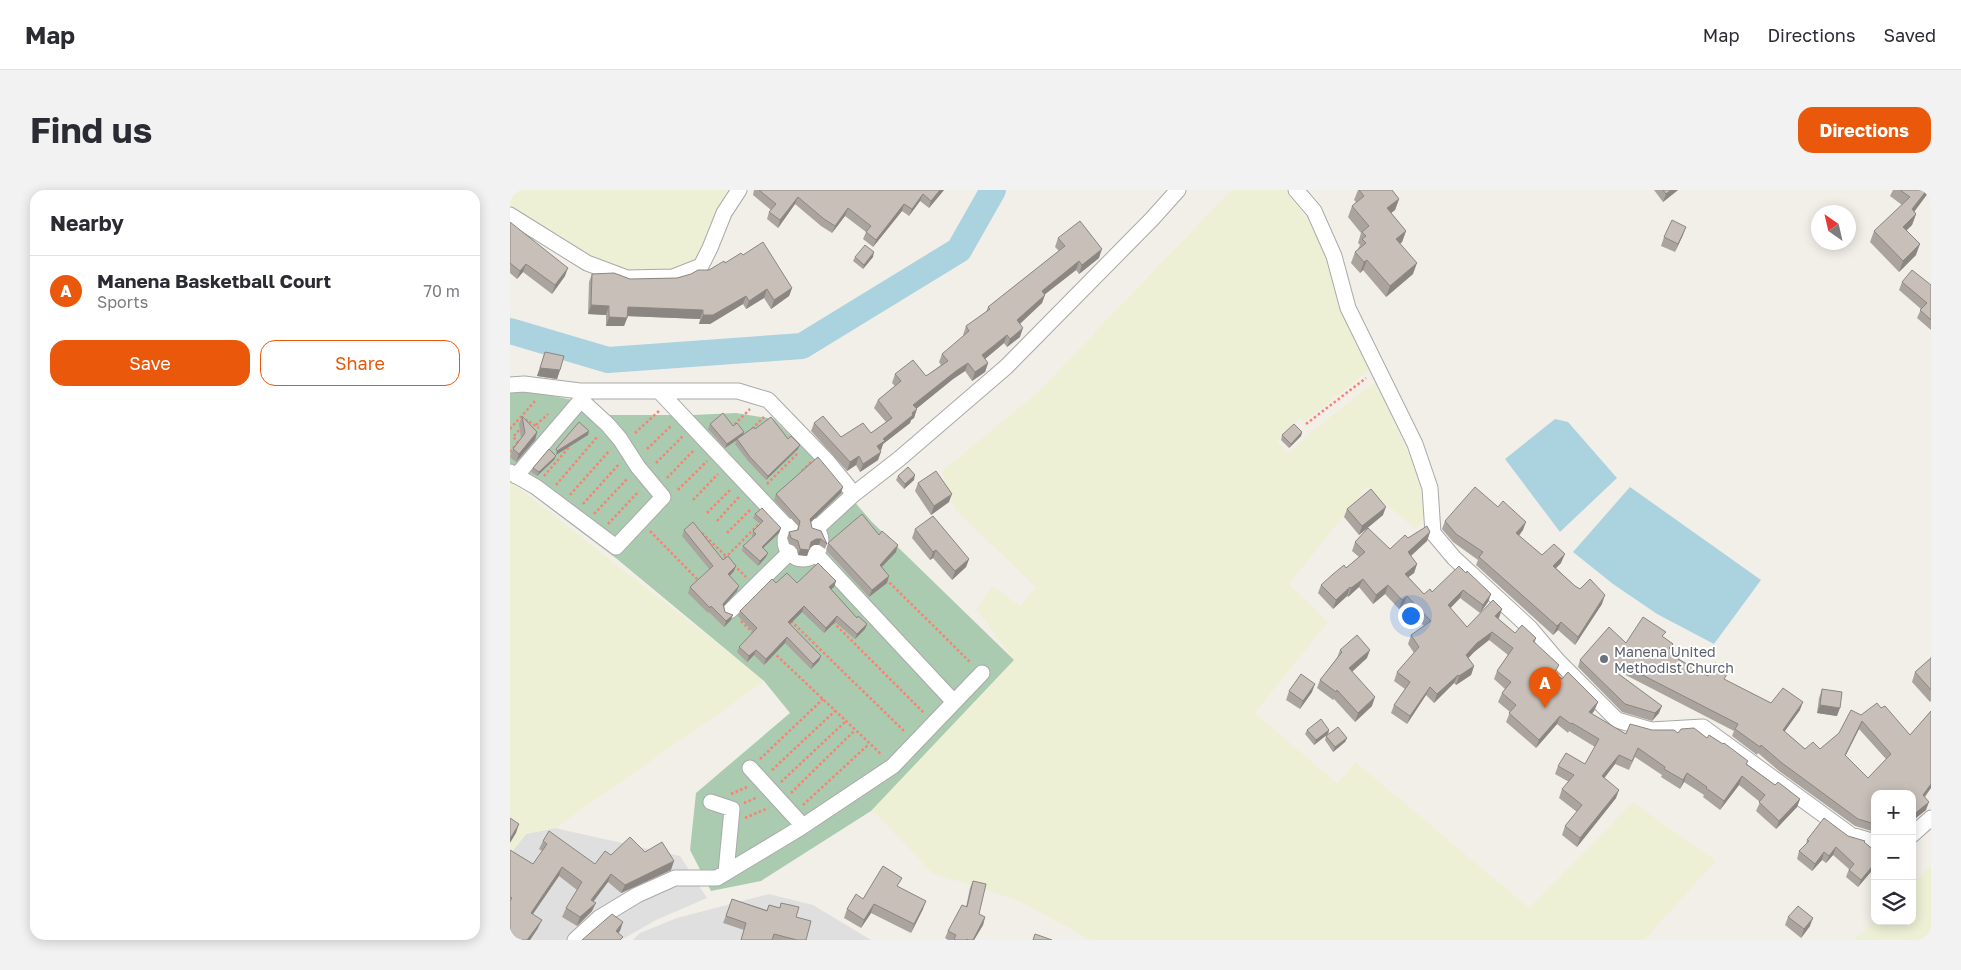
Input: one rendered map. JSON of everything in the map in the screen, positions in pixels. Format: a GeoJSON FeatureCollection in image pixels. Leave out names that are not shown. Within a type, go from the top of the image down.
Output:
{"type":"FeatureCollection","features":[{"type":"Feature","properties":{"kind":"street"},"geometry":{"type":"LineString","coordinates":[[510,215],[587,263],[627,278],[673,277],[701,266],[724,213],[739,190]]}},
{"type":"Feature","properties":{"kind":"street"},"geometry":{"type":"LineString","coordinates":[[817,528],[854,494],[905,454],[1006,367],[1152,219],[1178,190]]}},
{"type":"Feature","properties":{"kind":"street"},"geometry":{"type":"LineString","coordinates":[[1296,190],[1314,211],[1334,256],[1348,308],[1415,444],[1430,488],[1433,533],[1454,558],[1530,628],[1558,661],[1617,720],[1651,730],[1703,727],[1850,835],[1871,841]]}},
{"type":"Feature","properties":{"kind":"street"},"geometry":{"type":"LineString","coordinates":[[510,385],[524,384],[580,396],[664,396],[738,391],[768,400],[826,461],[854,494]]}},
{"type":"Feature","properties":{"kind":"street"},"geometry":{"type":"LineString","coordinates":[[580,396],[620,439],[638,467],[663,497],[616,548],[561,505],[513,474],[534,456],[580,396]]}},
{"type":"Feature","properties":{"kind":"street"},"geometry":{"type":"LineString","coordinates":[[664,396],[789,528]]}},
{"type":"Feature","properties":{"kind":"street"},"geometry":{"type":"LineString","coordinates":[[803,522],[817,528],[822,542],[816,554],[810,558],[802,559],[789,553],[784,541],[789,528],[803,522]]}},
{"type":"Feature","properties":{"kind":"street"},"geometry":{"type":"LineString","coordinates":[[730,611],[789,553]]}},
{"type":"Feature","properties":{"kind":"street"},"geometry":{"type":"LineString","coordinates":[[816,554],[954,702]]}},
{"type":"Feature","properties":{"kind":"street"},"geometry":{"type":"LineString","coordinates":[[575,940],[600,918],[637,895],[675,878],[717,878],[798,820],[893,766],[982,673]]}},
{"type":"Feature","properties":{"kind":"street"},"geometry":{"type":"LineString","coordinates":[[750,768],[798,820]]}},
{"type":"Feature","properties":{"kind":"street"},"geometry":{"type":"LineString","coordinates":[[712,802],[732,809],[726,872]]}},
{"type":"Feature","properties":{"kind":"street"},"geometry":{"type":"LineString","coordinates":[[1916,831],[1931,818]]}},
{"type":"Feature","properties":{"kind":"path"},"geometry":{"type":"LineString","coordinates":[[1306,424],[1377,370]]}},
{"type":"Feature","properties":{"kind":"path"},"geometry":{"type":"LineString","coordinates":[[510,429],[540,396]]}},
{"type":"Feature","properties":{"kind":"path"},"geometry":{"type":"LineString","coordinates":[[635,433],[664,396]]}},
{"type":"Feature","properties":{"kind":"path"},"geometry":{"type":"LineString","coordinates":[[667,478],[711,446],[753,406]]}},
{"type":"Feature","properties":{"kind":"path"},"geometry":{"type":"LineString","coordinates":[[750,430],[764,416]]}},
{"type":"Feature","properties":{"kind":"path"},"geometry":{"type":"LineString","coordinates":[[534,456],[513,437],[527,420],[536,425],[549,438]]}},
{"type":"Feature","properties":{"kind":"path"},"geometry":{"type":"LineString","coordinates":[[647,449],[688,421]]}},
{"type":"Feature","properties":{"kind":"path"},"geometry":{"type":"LineString","coordinates":[[656,463],[688,421]]}},
{"type":"Feature","properties":{"kind":"path"},"geometry":{"type":"LineString","coordinates":[[541,491],[608,425]]}},
{"type":"Feature","properties":{"kind":"path"},"geometry":{"type":"LineString","coordinates":[[561,505],[620,439]]}},
{"type":"Feature","properties":{"kind":"path"},"geometry":{"type":"LineString","coordinates":[[510,452],[518,442]]}},
{"type":"Feature","properties":{"kind":"path"},"geometry":{"type":"LineString","coordinates":[[541,491],[572,443]]}},
{"type":"Feature","properties":{"kind":"path"},"geometry":{"type":"LineString","coordinates":[[678,490],[711,446]]}},
{"type":"Feature","properties":{"kind":"path"},"geometry":{"type":"LineString","coordinates":[[717,521],[752,489],[801,449]]}},
{"type":"Feature","properties":{"kind":"path"},"geometry":{"type":"LineString","coordinates":[[579,520],[628,453]]}},
{"type":"Feature","properties":{"kind":"path"},"geometry":{"type":"LineString","coordinates":[[801,472],[814,459]]}},
{"type":"Feature","properties":{"kind":"path"},"geometry":{"type":"LineString","coordinates":[[693,500],[728,464]]}},
{"type":"Feature","properties":{"kind":"path"},"geometry":{"type":"LineString","coordinates":[[579,520],[638,467]]}},
{"type":"Feature","properties":{"kind":"path"},"geometry":{"type":"LineString","coordinates":[[599,534],[649,480]]}},
{"type":"Feature","properties":{"kind":"path"},"geometry":{"type":"LineString","coordinates":[[707,513],[752,489]]}},
{"type":"Feature","properties":{"kind":"path"},"geometry":{"type":"LineString","coordinates":[[727,533],[752,489]]}},
{"type":"Feature","properties":{"kind":"path"},"geometry":{"type":"LineString","coordinates":[[720,563],[772,511]]}},
{"type":"Feature","properties":{"kind":"path"},"geometry":{"type":"LineString","coordinates":[[696,528],[755,586]]}},
{"type":"Feature","properties":{"kind":"path"},"geometry":{"type":"LineString","coordinates":[[649,530],[700,582]]}},
{"type":"Feature","properties":{"kind":"path"},"geometry":{"type":"LineString","coordinates":[[747,536],[753,542]]}},
{"type":"Feature","properties":{"kind":"path"},"geometry":{"type":"LineString","coordinates":[[883,575],[982,673]]}},
{"type":"Feature","properties":{"kind":"path"},"geometry":{"type":"LineString","coordinates":[[730,611],[759,638]]}},
{"type":"Feature","properties":{"kind":"path"},"geometry":{"type":"LineString","coordinates":[[790,620],[915,742]]}},
{"type":"Feature","properties":{"kind":"path"},"geometry":{"type":"LineString","coordinates":[[831,620],[934,723]]}},
{"type":"Feature","properties":{"kind":"path"},"geometry":{"type":"LineString","coordinates":[[773,652],[893,766]]}},
{"type":"Feature","properties":{"kind":"path"},"geometry":{"type":"LineString","coordinates":[[750,768],[822,699]]}},
{"type":"Feature","properties":{"kind":"path"},"geometry":{"type":"LineString","coordinates":[[712,802],[771,791],[835,711]]}},
{"type":"Feature","properties":{"kind":"path"},"geometry":{"type":"LineString","coordinates":[[730,825],[771,791],[846,721]]}},
{"type":"Feature","properties":{"kind":"path"},"geometry":{"type":"LineString","coordinates":[[732,809],[771,791],[855,730]]}},
{"type":"Feature","properties":{"kind":"path"},"geometry":{"type":"LineString","coordinates":[[798,820],[869,743]]}},
{"type":"Feature","properties":{"kind":"shaded area"},"geometry":{"type":"Polygon","coordinates":[[[555,828],[680,856],[707,898],[656,920],[621,940],[510,940],[510,854],[526,834],[555,828]]]}},
{"type":"Feature","properties":{"kind":"shaded area"},"geometry":{"type":"Polygon","coordinates":[[[769,894],[813,905],[871,940],[633,940],[640,933],[677,918],[769,894]]]}},
{"type":"Feature","properties":{"kind":"green space"},"geometry":{"type":"Polygon","coordinates":[[[510,190],[732,190],[700,258],[674,272],[630,273],[576,252],[510,206],[510,190]]]}},
{"type":"Feature","properties":{"kind":"green space"},"geometry":{"type":"Polygon","coordinates":[[[1231,190],[1289,190],[1330,258],[1339,307],[1371,369],[1304,422],[1301,417],[1277,441],[1289,453],[1312,431],[1375,382],[1421,480],[1426,519],[1415,529],[1367,487],[1289,584],[1328,622],[1255,713],[1337,783],[1356,762],[1529,908],[1633,802],[1716,861],[1644,940],[1091,940],[1017,900],[932,873],[871,811],[1014,660],[976,609],[992,586],[1020,606],[1036,587],[956,511],[942,471],[1037,393],[1231,190]]]}},
{"type":"Feature","properties":{"kind":"green space"},"geometry":{"type":"Polygon","coordinates":[[[519,389],[573,400],[606,415],[736,413],[774,419],[839,484],[872,522],[1014,660],[871,811],[761,881],[711,891],[690,850],[696,793],[790,713],[764,681],[617,559],[510,478],[510,390],[519,389]]]}},
{"type":"Feature","properties":{"kind":"green space"},"geometry":{"type":"Polygon","coordinates":[[[510,481],[765,681],[555,828],[526,834],[510,854],[510,481]]]}},
{"type":"Feature","properties":{"kind":"green space"},"geometry":{"type":"Polygon","coordinates":[[[1931,865],[1931,940],[1854,940],[1871,923],[1871,925],[1916,925],[1916,879],[1931,865]]]}},
{"type":"Feature","properties":{"kind":"water"},"geometry":{"type":"Polygon","coordinates":[[[1555,419],[1568,422],[1617,478],[1560,532],[1505,459],[1555,419]]]}},
{"type":"Feature","properties":{"kind":"water"},"geometry":{"type":"Polygon","coordinates":[[[1630,487],[1761,580],[1714,644],[1657,614],[1613,584],[1573,552],[1630,487]]]}},
{"type":"Feature","properties":{"kind":"building"},"geometry":{"type":"Polygon","coordinates":[[[759,190],[940,190],[931,201],[923,194],[912,209],[904,204],[876,240],[866,232],[871,226],[848,208],[835,226],[798,197],[780,220],[769,212],[776,204],[759,190]]]}},
{"type":"Feature","properties":{"kind":"building"},"geometry":{"type":"Polygon","coordinates":[[[1359,190],[1392,190],[1399,199],[1387,208],[1406,231],[1396,239],[1417,263],[1390,286],[1367,260],[1364,262],[1355,252],[1366,243],[1362,239],[1366,236],[1362,232],[1369,226],[1352,206],[1364,196],[1359,190]]]}},
{"type":"Feature","properties":{"kind":"building"},"geometry":{"type":"Polygon","coordinates":[[[1663,190],[1671,190],[1666,194],[1663,190]]]}},
{"type":"Feature","properties":{"kind":"building"},"geometry":{"type":"Polygon","coordinates":[[[1900,190],[1927,190],[1912,209],[1916,214],[1903,227],[1920,244],[1903,261],[1874,231],[1910,197],[1900,190]]]}},
{"type":"Feature","properties":{"kind":"building"},"geometry":{"type":"Polygon","coordinates":[[[1672,220],[1686,227],[1678,244],[1664,237],[1672,220]]]}},
{"type":"Feature","properties":{"kind":"building"},"geometry":{"type":"Polygon","coordinates":[[[1080,221],[1102,249],[1082,265],[1079,261],[1042,291],[1045,295],[1017,320],[1023,328],[1010,339],[1007,335],[982,355],[988,363],[975,372],[968,363],[913,405],[917,409],[912,413],[913,415],[877,446],[881,452],[863,464],[859,456],[850,462],[814,423],[823,416],[841,437],[863,423],[871,433],[892,418],[878,400],[901,381],[895,374],[913,360],[926,376],[948,361],[942,354],[969,331],[966,326],[990,309],[988,307],[1065,246],[1058,238],[1080,221]]]}},
{"type":"Feature","properties":{"kind":"building"},"geometry":{"type":"Polygon","coordinates":[[[510,222],[568,268],[555,285],[526,264],[520,271],[510,263],[510,222]]]}},
{"type":"Feature","properties":{"kind":"building"},"geometry":{"type":"Polygon","coordinates":[[[763,242],[792,288],[774,300],[767,289],[749,301],[746,296],[713,315],[703,315],[703,310],[628,307],[627,318],[609,317],[609,306],[591,305],[592,274],[614,273],[630,279],[677,278],[698,270],[709,270],[741,253],[743,255],[763,242]]]}},
{"type":"Feature","properties":{"kind":"building"},"geometry":{"type":"Polygon","coordinates":[[[865,245],[874,252],[864,265],[855,257],[865,245]]]}},
{"type":"Feature","properties":{"kind":"building"},"geometry":{"type":"Polygon","coordinates":[[[1912,270],[1931,285],[1931,320],[1920,310],[1927,303],[1902,282],[1912,270]]]}},
{"type":"Feature","properties":{"kind":"building"},"geometry":{"type":"Polygon","coordinates":[[[545,352],[564,356],[560,370],[540,368],[545,352]]]}},
{"type":"Feature","properties":{"kind":"building"},"geometry":{"type":"Polygon","coordinates":[[[723,413],[733,426],[737,423],[744,432],[727,444],[710,424],[723,413]]]}},
{"type":"Feature","properties":{"kind":"building"},"geometry":{"type":"Polygon","coordinates":[[[522,416],[537,432],[519,454],[513,449],[525,433],[522,416]]]}},
{"type":"Feature","properties":{"kind":"building"},"geometry":{"type":"Polygon","coordinates":[[[771,417],[788,439],[791,436],[800,445],[768,476],[750,457],[737,439],[771,417]]]}},
{"type":"Feature","properties":{"kind":"building"},"geometry":{"type":"Polygon","coordinates":[[[579,422],[589,431],[557,451],[556,449],[579,422]]]}},
{"type":"Feature","properties":{"kind":"building"},"geometry":{"type":"Polygon","coordinates":[[[1294,424],[1302,432],[1291,444],[1282,435],[1294,424]]]}},
{"type":"Feature","properties":{"kind":"building"},"geometry":{"type":"Polygon","coordinates":[[[549,449],[556,456],[539,472],[533,468],[549,449]]]}},
{"type":"Feature","properties":{"kind":"building"},"geometry":{"type":"Polygon","coordinates":[[[818,457],[843,487],[810,519],[812,528],[821,531],[827,544],[821,539],[816,539],[811,542],[809,550],[800,549],[798,541],[791,538],[789,532],[798,530],[800,521],[776,494],[818,457]]]}},
{"type":"Feature","properties":{"kind":"building"},"geometry":{"type":"Polygon","coordinates":[[[908,467],[915,475],[905,484],[898,476],[908,467]]]}},
{"type":"Feature","properties":{"kind":"building"},"geometry":{"type":"Polygon","coordinates":[[[936,471],[952,494],[934,506],[918,483],[936,471]]]}},
{"type":"Feature","properties":{"kind":"building"},"geometry":{"type":"Polygon","coordinates":[[[1475,487],[1498,507],[1503,501],[1526,522],[1516,533],[1542,555],[1554,544],[1565,554],[1553,566],[1575,586],[1580,589],[1590,579],[1605,595],[1578,637],[1561,622],[1557,626],[1479,557],[1483,552],[1456,534],[1445,521],[1475,487]]]}},
{"type":"Feature","properties":{"kind":"building"},"geometry":{"type":"Polygon","coordinates":[[[1371,489],[1386,507],[1362,526],[1347,509],[1371,489]]]}},
{"type":"Feature","properties":{"kind":"building"},"geometry":{"type":"Polygon","coordinates":[[[762,508],[781,528],[762,547],[768,553],[760,561],[743,546],[756,534],[753,531],[763,521],[755,514],[762,508]]]}},
{"type":"Feature","properties":{"kind":"building"},"geometry":{"type":"Polygon","coordinates":[[[862,514],[879,535],[882,531],[898,545],[880,565],[889,576],[872,590],[828,543],[862,514]]]}},
{"type":"Feature","properties":{"kind":"building"},"geometry":{"type":"Polygon","coordinates":[[[933,516],[969,559],[955,571],[936,550],[933,552],[915,529],[933,516]]]}},
{"type":"Feature","properties":{"kind":"building"},"geometry":{"type":"Polygon","coordinates":[[[693,522],[723,560],[728,556],[736,566],[728,574],[739,586],[723,604],[725,612],[733,615],[726,621],[711,606],[710,608],[690,587],[713,566],[684,530],[693,522]]]}},
{"type":"Feature","properties":{"kind":"building"},"geometry":{"type":"Polygon","coordinates":[[[1427,526],[1430,532],[1408,552],[1417,564],[1405,574],[1424,594],[1430,589],[1432,592],[1459,566],[1466,573],[1467,571],[1491,594],[1483,605],[1463,590],[1448,605],[1467,627],[1493,600],[1502,609],[1495,616],[1515,633],[1522,625],[1536,638],[1533,641],[1559,665],[1554,673],[1562,679],[1568,672],[1598,702],[1589,712],[1626,734],[1630,724],[1652,730],[1674,730],[1678,733],[1681,729],[1694,728],[1707,738],[1709,735],[1724,743],[1748,761],[1746,764],[1775,785],[1778,782],[1800,799],[1779,821],[1759,802],[1765,795],[1742,776],[1724,801],[1687,773],[1683,780],[1664,769],[1665,767],[1638,748],[1632,761],[1619,755],[1602,776],[1619,790],[1580,838],[1565,826],[1582,805],[1562,789],[1574,775],[1558,766],[1566,753],[1585,764],[1599,739],[1560,716],[1539,740],[1509,713],[1516,705],[1502,693],[1511,682],[1497,671],[1513,648],[1492,632],[1477,643],[1466,655],[1474,666],[1458,675],[1437,694],[1430,687],[1410,716],[1394,705],[1410,682],[1397,672],[1419,647],[1411,635],[1431,621],[1407,596],[1402,600],[1388,585],[1376,595],[1363,579],[1350,587],[1336,600],[1321,585],[1344,565],[1346,568],[1365,552],[1355,542],[1368,528],[1390,549],[1405,535],[1408,538],[1427,526]]]}},
{"type":"Feature","properties":{"kind":"building"},"geometry":{"type":"Polygon","coordinates":[[[818,563],[836,581],[829,587],[857,618],[858,616],[867,624],[857,634],[837,616],[826,628],[804,606],[788,622],[821,656],[813,664],[787,637],[766,659],[756,650],[749,656],[739,647],[757,628],[740,611],[772,579],[776,583],[787,573],[797,583],[818,563]]]}},
{"type":"Feature","properties":{"kind":"building"},"geometry":{"type":"Polygon","coordinates":[[[1643,617],[1666,632],[1662,636],[1673,644],[1669,648],[1680,657],[1678,659],[1708,676],[1715,663],[1729,671],[1724,679],[1771,703],[1783,688],[1803,702],[1783,730],[1805,749],[1813,742],[1820,749],[1839,733],[1851,710],[1861,715],[1877,703],[1881,708],[1885,706],[1910,735],[1931,711],[1931,784],[1923,795],[1929,802],[1916,813],[1916,790],[1871,790],[1871,823],[1858,819],[1782,763],[1761,745],[1760,747],[1735,729],[1738,724],[1621,664],[1616,672],[1662,706],[1655,713],[1625,704],[1580,660],[1609,627],[1626,643],[1643,617]],[[1862,721],[1845,755],[1868,778],[1891,754],[1862,721]]]}},
{"type":"Feature","properties":{"kind":"building"},"geometry":{"type":"Polygon","coordinates":[[[1357,635],[1370,650],[1349,668],[1375,697],[1358,713],[1337,690],[1336,692],[1320,680],[1342,652],[1340,650],[1357,635]]]}},
{"type":"Feature","properties":{"kind":"building"},"geometry":{"type":"Polygon","coordinates":[[[1931,658],[1931,690],[1915,672],[1931,658]]]}},
{"type":"Feature","properties":{"kind":"building"},"geometry":{"type":"Polygon","coordinates":[[[1301,674],[1315,684],[1303,701],[1289,691],[1301,674]]]}},
{"type":"Feature","properties":{"kind":"building"},"geometry":{"type":"Polygon","coordinates":[[[1822,689],[1842,692],[1840,708],[1820,705],[1822,689]]]}},
{"type":"Feature","properties":{"kind":"building"},"geometry":{"type":"Polygon","coordinates":[[[1321,719],[1329,730],[1316,740],[1307,730],[1321,719]]]}},
{"type":"Feature","properties":{"kind":"building"},"geometry":{"type":"Polygon","coordinates":[[[1338,727],[1347,738],[1335,747],[1326,736],[1338,727]]]}},
{"type":"Feature","properties":{"kind":"building"},"geometry":{"type":"Polygon","coordinates":[[[510,818],[519,824],[510,839],[510,818]]]}},
{"type":"Feature","properties":{"kind":"building"},"geometry":{"type":"Polygon","coordinates":[[[1824,818],[1848,836],[1865,841],[1871,848],[1871,868],[1861,880],[1849,870],[1854,864],[1836,847],[1829,856],[1824,852],[1815,864],[1799,851],[1809,841],[1807,840],[1824,818]]]}},
{"type":"Feature","properties":{"kind":"building"},"geometry":{"type":"Polygon","coordinates":[[[549,831],[595,864],[605,851],[611,855],[630,837],[645,852],[662,842],[674,861],[625,885],[611,874],[591,900],[596,903],[580,917],[566,908],[582,882],[562,867],[531,913],[542,920],[527,940],[510,940],[510,901],[512,898],[510,897],[510,850],[533,864],[547,844],[543,841],[549,831]]]}},
{"type":"Feature","properties":{"kind":"building"},"geometry":{"type":"Polygon","coordinates":[[[883,866],[902,878],[897,886],[926,901],[914,924],[874,904],[864,920],[847,909],[856,894],[863,899],[883,866]]]}},
{"type":"Feature","properties":{"kind":"building"},"geometry":{"type":"Polygon","coordinates":[[[973,881],[986,884],[979,914],[985,917],[973,940],[956,940],[954,939],[956,935],[948,931],[962,905],[967,907],[973,881]]]}},
{"type":"Feature","properties":{"kind":"building"},"geometry":{"type":"Polygon","coordinates":[[[732,899],[767,911],[769,905],[780,908],[781,903],[799,907],[796,917],[811,921],[806,940],[797,940],[774,934],[772,940],[741,940],[746,923],[726,916],[732,899]]]}},
{"type":"Feature","properties":{"kind":"building"},"geometry":{"type":"Polygon","coordinates":[[[1798,906],[1813,918],[1804,929],[1788,917],[1798,906]]]}},
{"type":"Feature","properties":{"kind":"building"},"geometry":{"type":"Polygon","coordinates":[[[612,914],[623,922],[616,931],[623,937],[620,940],[582,940],[612,914]]]}},
{"type":"Feature","properties":{"kind":"building"},"geometry":{"type":"Polygon","coordinates":[[[1035,934],[1052,940],[1033,940],[1035,934]]]}},
{"type":"Feature","properties":{"kind":"waterway"},"geometry":{"type":"LineString","coordinates":[[510,331],[608,360],[802,346],[959,250],[993,190]]}},
{"type":"Feature","properties":{"kind":"place","name":"Manena United Methodist Church"},"geometry":{"type":"Point","coordinates":[1604,659]}},
{"type":"Feature","properties":{"kind":"place","name":"Manena Basketball Court"},"geometry":{"type":"Point","coordinates":[1545,708]}}]}
